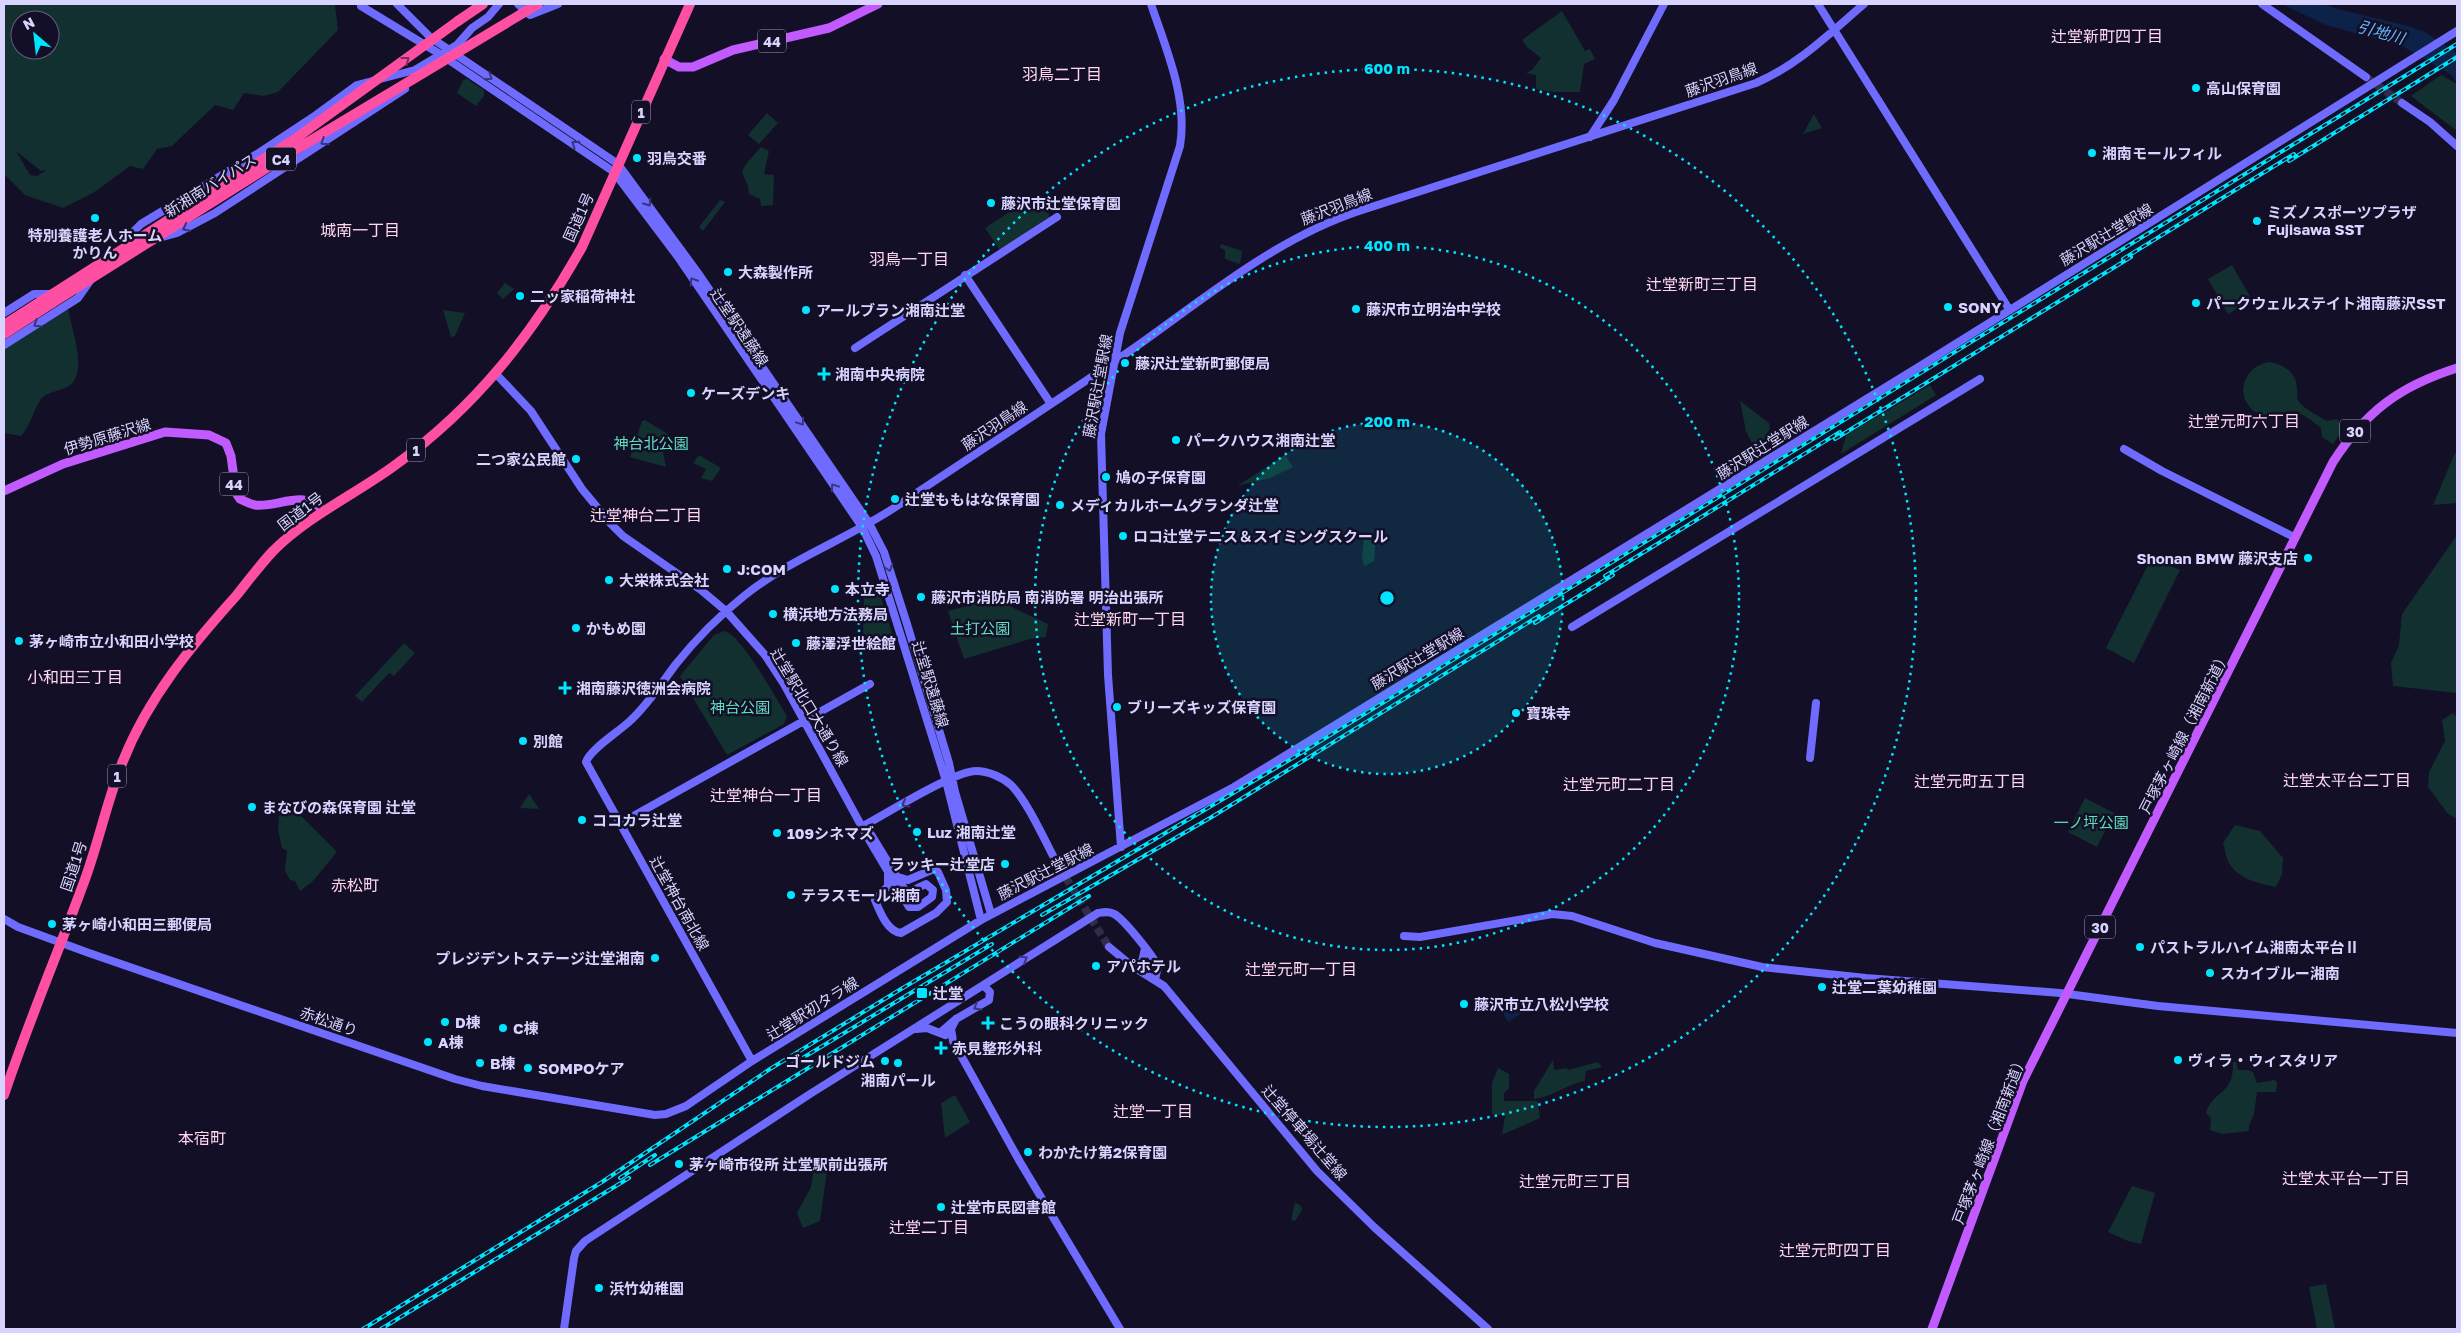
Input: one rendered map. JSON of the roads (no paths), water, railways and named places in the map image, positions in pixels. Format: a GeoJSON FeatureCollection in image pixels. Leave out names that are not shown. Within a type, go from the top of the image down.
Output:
{"type":"FeatureCollection","features":[{"type":"Feature","properties":{"kind":"highway","name":"新湘南バイパス"},"geometry":{"type":"LineString","coordinates":[[4,324],[295,139],[483,4]]}},
{"type":"Feature","properties":{"kind":"highway","name":"新湘南バイパス"},"geometry":{"type":"LineString","coordinates":[[4,334],[300,147],[538,4]]}},
{"type":"Feature","properties":{"kind":"highway","name":"国道1号"},"geometry":{"type":"LineString","coordinates":[[4,1095],[23,1040],[86,878],[121,766],[144,718],[166,681],[194,643],[274,552],[323,511],[381,475],[418,449],[468,404],[525,339],[561,284],[582,247],[690,4]]}},
{"type":"Feature","properties":{"kind":"main road","name":"44"},"geometry":{"type":"LineString","coordinates":[[664,59],[680,67],[693,67],[733,50],[829,28],[878,4]]}},
{"type":"Feature","properties":{"kind":"main road","name":"戸塚茅ヶ崎線（湘南新道）"},"geometry":{"type":"LineString","coordinates":[[1932,1329],[2024,1081],[2333,462],[2348,439],[2378,408],[2407,388],[2457,368]]}},
{"type":"Feature","properties":{"kind":"main road","name":"伊勢原藤沢線"},"geometry":{"type":"LineString","coordinates":[[4,491],[63,464],[165,432],[209,435],[221,440],[229,450],[234,487],[240,499],[255,505],[297,499],[317,505],[323,511]]}},
{"type":"Feature","properties":{"kind":"street","name":"辻堂駅遠藤線"},"geometry":{"type":"LineString","coordinates":[[397,4],[430,37],[616,168],[698,273],[870,523],[884,552],[949,763],[949,780]]}},
{"type":"Feature","properties":{"kind":"street"},"geometry":{"type":"LineString","coordinates":[[4,313],[34,294],[63,294],[130,251],[134,231],[141,224],[257,154],[357,85],[415,70],[448,50],[457,44],[472,28],[488,17],[499,4]]}},
{"type":"Feature","properties":{"kind":"street"},"geometry":{"type":"LineString","coordinates":[[518,4],[530,15],[558,4]]}},
{"type":"Feature","properties":{"kind":"street","name":"藤沢駅辻堂駅線"},"geometry":{"type":"LineString","coordinates":[[1121,847],[1108,685],[1100,450],[1113,362],[1147,244],[1180,146],[1183,126],[1180,101],[1151,4]]}},
{"type":"Feature","properties":{"kind":"street"},"geometry":{"type":"LineString","coordinates":[[1590,137],[1614,100],[1664,4]]}},
{"type":"Feature","properties":{"kind":"street"},"geometry":{"type":"LineString","coordinates":[[1818,4],[2009,309]]}},
{"type":"Feature","properties":{"kind":"street","name":"藤沢羽鳥線"},"geometry":{"type":"LineString","coordinates":[[587,758],[623,728],[650,701],[677,663],[707,629],[760,584],[799,558],[870,523],[1051,404],[1266,256],[1311,229],[1359,211],[1734,91],[1770,77],[1804,55],[1864,4]]}},
{"type":"Feature","properties":{"kind":"street"},"geometry":{"type":"LineString","coordinates":[[2262,4],[2366,77]]}},
{"type":"Feature","properties":{"kind":"street","name":"辻堂駅遠藤線"},"geometry":{"type":"LineString","coordinates":[[361,6],[440,54],[616,168],[862,527],[876,556],[949,780]]}},
{"type":"Feature","properties":{"kind":"street","name":"藤沢駅辻堂駅線"},"geometry":{"type":"LineString","coordinates":[[982,920],[1234,787],[1909,373],[2454,33]]}},
{"type":"Feature","properties":{"kind":"street"},"geometry":{"type":"LineString","coordinates":[[4,345],[82,294],[86,284],[158,238],[177,234],[215,213],[406,88],[415,70]]}},
{"type":"Feature","properties":{"kind":"street"},"geometry":{"type":"LineString","coordinates":[[2402,103],[2430,122],[2457,146]]}},
{"type":"Feature","properties":{"kind":"street"},"geometry":{"type":"LineString","coordinates":[[855,348],[1056,217]]}},
{"type":"Feature","properties":{"kind":"street"},"geometry":{"type":"LineString","coordinates":[[965,275],[1051,404]]}},
{"type":"Feature","properties":{"kind":"street"},"geometry":{"type":"LineString","coordinates":[[56,294],[63,307]]}},
{"type":"Feature","properties":{"kind":"street","name":"辻堂駅北口大通り線"},"geometry":{"type":"LineString","coordinates":[[496,374],[532,411],[582,489],[610,524],[623,536],[700,590],[726,611],[765,655],[804,719],[863,826]]}},
{"type":"Feature","properties":{"kind":"street"},"geometry":{"type":"LineString","coordinates":[[1572,627],[1980,379]]}},
{"type":"Feature","properties":{"kind":"street"},"geometry":{"type":"LineString","coordinates":[[2124,449],[2162,471],[2294,537]]}},
{"type":"Feature","properties":{"kind":"street"},"geometry":{"type":"LineString","coordinates":[[619,824],[804,719],[870,684]]}},
{"type":"Feature","properties":{"kind":"street"},"geometry":{"type":"LineString","coordinates":[[1810,758],[1816,703]]}},
{"type":"Feature","properties":{"kind":"street","name":"辻堂神台南北線"},"geometry":{"type":"LineString","coordinates":[[587,758],[587,766],[752,1061]]}},
{"type":"Feature","properties":{"kind":"street"},"geometry":{"type":"LineString","coordinates":[[863,826],[949,780],[975,771],[993,774],[1011,785],[1020,796],[1059,867]]}},
{"type":"Feature","properties":{"kind":"street"},"geometry":{"type":"LineString","coordinates":[[949,780],[991,914]]}},
{"type":"Feature","properties":{"kind":"street"},"geometry":{"type":"LineString","coordinates":[[949,780],[982,920]]}},
{"type":"Feature","properties":{"kind":"street"},"geometry":{"type":"LineString","coordinates":[[863,826],[872,836],[905,890],[909,892],[923,885],[930,886],[934,894],[932,897],[918,906],[909,907],[863,826]]}},
{"type":"Feature","properties":{"kind":"street"},"geometry":{"type":"LineString","coordinates":[[888,872],[888,886],[875,900],[888,926],[901,933],[936,914],[947,902],[948,897],[938,872],[934,870],[908,880],[898,878]]}},
{"type":"Feature","properties":{"kind":"street"},"geometry":{"type":"LineString","coordinates":[[564,1329],[574,1258],[585,1241],[802,1099],[1098,913],[1113,913],[1145,948],[1156,961],[1158,967],[1155,979]]}},
{"type":"Feature","properties":{"kind":"street"},"geometry":{"type":"LineString","coordinates":[[1404,936],[1420,937],[1552,914],[1572,916],[1646,940],[1709,957],[1762,967],[2066,994],[2200,1010],[2457,1033]]}},
{"type":"Feature","properties":{"kind":"street","name":"赤松通り"},"geometry":{"type":"LineString","coordinates":[[4,919],[18,927],[61,943],[468,1083],[655,1115]]}},
{"type":"Feature","properties":{"kind":"street","name":"辻堂駅初タラ線"},"geometry":{"type":"LineString","coordinates":[[655,1115],[681,1109],[752,1061],[982,920]]}},
{"type":"Feature","properties":{"kind":"street","name":"辻堂停車場辻堂線"},"geometry":{"type":"LineString","coordinates":[[1109,947],[1132,966],[1164,986],[1324,1178],[1374,1227],[1488,1329]]}},
{"type":"Feature","properties":{"kind":"street"},"geometry":{"type":"LineString","coordinates":[[1132,966],[1142,962],[1145,948]]}},
{"type":"Feature","properties":{"kind":"street"},"geometry":{"type":"LineString","coordinates":[[939,1032],[956,1019],[989,1000],[990,992],[984,986]]}},
{"type":"Feature","properties":{"kind":"street"},"geometry":{"type":"LineString","coordinates":[[930,1019],[939,1032]]}},
{"type":"Feature","properties":{"kind":"street"},"geometry":{"type":"LineString","coordinates":[[956,1019],[951,1029],[953,1041],[1061,1230],[1076,1264],[1096,1289],[1120,1329]]}},
{"type":"Feature","properties":{"kind":"street"},"geometry":{"type":"LineString","coordinates":[[916,1029],[923,1028],[939,1032],[953,1041]]}},
{"type":"Feature","properties":{"kind":"water","name":"引地川"},"geometry":{"type":"Polygon","coordinates":[[[2282,4],[2324,4],[2425,32],[2457,53],[2457,83],[2450,74],[2402,46],[2326,25],[2282,4]]]}},
{"type":"Feature","properties":{"kind":"water"},"geometry":{"type":"Polygon","coordinates":[[[1521,1000],[1527,1010],[1508,1022],[1502,1011],[1521,1000]]]}},
{"type":"Feature","properties":{"kind":"tunnel"},"geometry":{"type":"LineString","coordinates":[[2366,77],[2402,103]]}},
{"type":"Feature","properties":{"kind":"tunnel"},"geometry":{"type":"LineString","coordinates":[[1059,867],[1109,947]]}},
{"type":"Feature","properties":{"kind":"railway"},"geometry":{"type":"LineString","coordinates":[[363,1329],[602,1182],[770,1069],[901,989],[1296,756],[2457,44]]}},
{"type":"Feature","properties":{"kind":"railway"},"geometry":{"type":"LineString","coordinates":[[2289,161],[2457,57]]}},
{"type":"Feature","properties":{"kind":"railway"},"geometry":{"type":"LineString","coordinates":[[2123,259],[2294,154]]}},
{"type":"Feature","properties":{"kind":"railway"},"geometry":{"type":"LineString","coordinates":[[1835,439],[2131,257]]}},
{"type":"Feature","properties":{"kind":"railway"},"geometry":{"type":"LineString","coordinates":[[1605,576],[1840,432]]}},
{"type":"Feature","properties":{"kind":"railway"},"geometry":{"type":"LineString","coordinates":[[1535,623],[1613,575]]}},
{"type":"Feature","properties":{"kind":"railway"},"geometry":{"type":"LineString","coordinates":[[1042,915],[1210,818],[1539,616]]}},
{"type":"Feature","properties":{"kind":"railway"},"geometry":{"type":"LineString","coordinates":[[650,1165],[1089,896]]}},
{"type":"Feature","properties":{"kind":"railway"},"geometry":{"type":"LineString","coordinates":[[791,1065],[992,944]]}},
{"type":"Feature","properties":{"kind":"railway"},"geometry":{"type":"LineString","coordinates":[[620,1178],[655,1155]]}},
{"type":"Feature","properties":{"kind":"railway"},"geometry":{"type":"LineString","coordinates":[[381,1329],[629,1178]]}},
{"type":"Feature","properties":{"kind":"place","name":"高山保育園"},"geometry":{"type":"Point","coordinates":[2196,88]}},
{"type":"Feature","properties":{"kind":"place","name":"湘南モールフィル"},"geometry":{"type":"Point","coordinates":[2092,153]}},
{"type":"Feature","properties":{"kind":"place","name":"羽鳥交番"},"geometry":{"type":"Point","coordinates":[637,158]}},
{"type":"Feature","properties":{"kind":"place","name":"藤沢市辻堂保育園"},"geometry":{"type":"Point","coordinates":[991,203]}},
{"type":"Feature","properties":{"kind":"place","name":"特別養護老人ホーム かりん"},"geometry":{"type":"Point","coordinates":[95,218]}},
{"type":"Feature","properties":{"kind":"place","name":"ミズノスポーツプラザ Fujisawa SST"},"geometry":{"type":"Point","coordinates":[2257,221]}},
{"type":"Feature","properties":{"kind":"place","name":"大森製作所"},"geometry":{"type":"Point","coordinates":[728,272]}},
{"type":"Feature","properties":{"kind":"place","name":"二ッ家稲荷神社"},"geometry":{"type":"Point","coordinates":[520,296]}},
{"type":"Feature","properties":{"kind":"place","name":"パークウェルステイト湘南藤沢SST"},"geometry":{"type":"Point","coordinates":[2196,303]}},
{"type":"Feature","properties":{"kind":"place","name":"SONY"},"geometry":{"type":"Point","coordinates":[1948,307]}},
{"type":"Feature","properties":{"kind":"place","name":"藤沢市立明治中学校"},"geometry":{"type":"Point","coordinates":[1356,309]}},
{"type":"Feature","properties":{"kind":"place","name":"アールブラン湘南辻堂"},"geometry":{"type":"Point","coordinates":[806,310]}},
{"type":"Feature","properties":{"kind":"place","name":"藤沢辻堂新町郵便局"},"geometry":{"type":"Point","coordinates":[1125,363]}},
{"type":"Feature","properties":{"kind":"place","name":"湘南中央病院"},"geometry":{"type":"Point","coordinates":[824,374]}},
{"type":"Feature","properties":{"kind":"place","name":"ケーズデンキ"},"geometry":{"type":"Point","coordinates":[691,393]}},
{"type":"Feature","properties":{"kind":"place","name":"パークハウス湘南辻堂"},"geometry":{"type":"Point","coordinates":[1176,440]}},
{"type":"Feature","properties":{"kind":"place","name":"二つ家公民館"},"geometry":{"type":"Point","coordinates":[576,459]}},
{"type":"Feature","properties":{"kind":"place","name":"鳩の子保育園"},"geometry":{"type":"Point","coordinates":[1106,477]}},
{"type":"Feature","properties":{"kind":"place","name":"辻堂ももはな保育園"},"geometry":{"type":"Point","coordinates":[895,499]}},
{"type":"Feature","properties":{"kind":"place","name":"メディカルホームグランダ辻堂"},"geometry":{"type":"Point","coordinates":[1060,505]}},
{"type":"Feature","properties":{"kind":"place","name":"ロコ辻堂テニス＆スイミングスクール"},"geometry":{"type":"Point","coordinates":[1123,536]}},
{"type":"Feature","properties":{"kind":"place","name":"Shonan BMW 藤沢支店"},"geometry":{"type":"Point","coordinates":[2308,558]}},
{"type":"Feature","properties":{"kind":"place","name":"J:COM"},"geometry":{"type":"Point","coordinates":[727,569]}},
{"type":"Feature","properties":{"kind":"place","name":"大栄株式会社"},"geometry":{"type":"Point","coordinates":[609,580]}},
{"type":"Feature","properties":{"kind":"place","name":"本立寺"},"geometry":{"type":"Point","coordinates":[835,589]}},
{"type":"Feature","properties":{"kind":"place","name":"藤沢市消防局 南消防署 明治出張所"},"geometry":{"type":"Point","coordinates":[921,597]}},
{"type":"Feature","properties":{"kind":"place","name":"横浜地方法務局"},"geometry":{"type":"Point","coordinates":[773,614]}},
{"type":"Feature","properties":{"kind":"place","name":"かもめ園"},"geometry":{"type":"Point","coordinates":[576,628]}},
{"type":"Feature","properties":{"kind":"place","name":"茅ヶ崎市立小和田小学校"},"geometry":{"type":"Point","coordinates":[19,641]}},
{"type":"Feature","properties":{"kind":"place","name":"藤澤浮世絵館"},"geometry":{"type":"Point","coordinates":[796,643]}},
{"type":"Feature","properties":{"kind":"place","name":"湘南藤沢徳洲会病院"},"geometry":{"type":"Point","coordinates":[565,688]}},
{"type":"Feature","properties":{"kind":"place","name":"ブリーズキッズ保育園"},"geometry":{"type":"Point","coordinates":[1117,707]}},
{"type":"Feature","properties":{"kind":"place","name":"寶珠寺"},"geometry":{"type":"Point","coordinates":[1516,713]}},
{"type":"Feature","properties":{"kind":"place","name":"別館"},"geometry":{"type":"Point","coordinates":[523,741]}},
{"type":"Feature","properties":{"kind":"place","name":"まなびの森保育園 辻堂"},"geometry":{"type":"Point","coordinates":[252,807]}},
{"type":"Feature","properties":{"kind":"place","name":"ココカラ辻堂"},"geometry":{"type":"Point","coordinates":[582,820]}},
{"type":"Feature","properties":{"kind":"place","name":"Luz 湘南辻堂"},"geometry":{"type":"Point","coordinates":[917,832]}},
{"type":"Feature","properties":{"kind":"place","name":"109シネマズ"},"geometry":{"type":"Point","coordinates":[777,833]}},
{"type":"Feature","properties":{"kind":"place","name":"ラッキー辻堂店"},"geometry":{"type":"Point","coordinates":[1005,864]}},
{"type":"Feature","properties":{"kind":"place","name":"テラスモール湘南"},"geometry":{"type":"Point","coordinates":[791,895]}},
{"type":"Feature","properties":{"kind":"place","name":"茅ヶ崎小和田三郵便局"},"geometry":{"type":"Point","coordinates":[52,924]}},
{"type":"Feature","properties":{"kind":"place","name":"パストラルハイム湘南太平台Ⅱ"},"geometry":{"type":"Point","coordinates":[2140,947]}},
{"type":"Feature","properties":{"kind":"place","name":"プレジデントステージ辻堂湘南"},"geometry":{"type":"Point","coordinates":[655,958]}},
{"type":"Feature","properties":{"kind":"place","name":"アパホテル"},"geometry":{"type":"Point","coordinates":[1096,966]}},
{"type":"Feature","properties":{"kind":"place","name":"スカイブルー湘南"},"geometry":{"type":"Point","coordinates":[2210,973]}},
{"type":"Feature","properties":{"kind":"place","name":"辻堂二葉幼稚園"},"geometry":{"type":"Point","coordinates":[1822,987]}},
{"type":"Feature","properties":{"kind":"place","name":"辻堂"},"geometry":{"type":"Point","coordinates":[922,993]}},
{"type":"Feature","properties":{"kind":"place","name":"藤沢市立八松小学校"},"geometry":{"type":"Point","coordinates":[1464,1004]}},
{"type":"Feature","properties":{"kind":"place","name":"D棟"},"geometry":{"type":"Point","coordinates":[445,1022]}},
{"type":"Feature","properties":{"kind":"place","name":"こうの眼科クリニック"},"geometry":{"type":"Point","coordinates":[988,1023]}},
{"type":"Feature","properties":{"kind":"place","name":"C棟"},"geometry":{"type":"Point","coordinates":[503,1028]}},
{"type":"Feature","properties":{"kind":"place","name":"A棟"},"geometry":{"type":"Point","coordinates":[428,1042]}},
{"type":"Feature","properties":{"kind":"place","name":"赤見整形外科"},"geometry":{"type":"Point","coordinates":[941,1048]}},
{"type":"Feature","properties":{"kind":"place","name":"ヴィラ・ウィスタリア"},"geometry":{"type":"Point","coordinates":[2178,1060]}},
{"type":"Feature","properties":{"kind":"place","name":"ゴールドジム"},"geometry":{"type":"Point","coordinates":[885,1061]}},
{"type":"Feature","properties":{"kind":"place","name":"B棟"},"geometry":{"type":"Point","coordinates":[480,1063]}},
{"type":"Feature","properties":{"kind":"place","name":"湘南パール"},"geometry":{"type":"Point","coordinates":[898,1063]}},
{"type":"Feature","properties":{"kind":"place","name":"SOMPOケア"},"geometry":{"type":"Point","coordinates":[528,1068]}},
{"type":"Feature","properties":{"kind":"place","name":"わかたけ第2保育園"},"geometry":{"type":"Point","coordinates":[1028,1152]}},
{"type":"Feature","properties":{"kind":"place","name":"茅ヶ崎市役所 辻堂駅前出張所"},"geometry":{"type":"Point","coordinates":[679,1164]}},
{"type":"Feature","properties":{"kind":"place","name":"辻堂市民図書館"},"geometry":{"type":"Point","coordinates":[941,1207]}},
{"type":"Feature","properties":{"kind":"place","name":"浜竹幼稚園"},"geometry":{"type":"Point","coordinates":[599,1288]}},
{"type":"Feature","properties":{"kind":"district","name":"辻堂新町四丁目"},"geometry":{"type":"Point","coordinates":[2107,36]}},
{"type":"Feature","properties":{"kind":"district","name":"羽鳥二丁目"},"geometry":{"type":"Point","coordinates":[1062,74]}},
{"type":"Feature","properties":{"kind":"district","name":"城南一丁目"},"geometry":{"type":"Point","coordinates":[360,230]}},
{"type":"Feature","properties":{"kind":"district","name":"羽鳥一丁目"},"geometry":{"type":"Point","coordinates":[909,259]}},
{"type":"Feature","properties":{"kind":"district","name":"辻堂新町三丁目"},"geometry":{"type":"Point","coordinates":[1702,284]}},
{"type":"Feature","properties":{"kind":"district","name":"辻堂元町六丁目"},"geometry":{"type":"Point","coordinates":[2244,421]}},
{"type":"Feature","properties":{"kind":"district","name":"辻堂神台二丁目"},"geometry":{"type":"Point","coordinates":[646,515]}},
{"type":"Feature","properties":{"kind":"district","name":"辻堂新町一丁目"},"geometry":{"type":"Point","coordinates":[1130,619]}},
{"type":"Feature","properties":{"kind":"district","name":"小和田三丁目"},"geometry":{"type":"Point","coordinates":[75,677]}},
{"type":"Feature","properties":{"kind":"district","name":"辻堂太平台二丁目"},"geometry":{"type":"Point","coordinates":[2347,780]}},
{"type":"Feature","properties":{"kind":"district","name":"辻堂元町五丁目"},"geometry":{"type":"Point","coordinates":[1970,781]}},
{"type":"Feature","properties":{"kind":"district","name":"辻堂元町二丁目"},"geometry":{"type":"Point","coordinates":[1619,784]}},
{"type":"Feature","properties":{"kind":"district","name":"辻堂神台一丁目"},"geometry":{"type":"Point","coordinates":[766,795]}},
{"type":"Feature","properties":{"kind":"district","name":"赤松町"},"geometry":{"type":"Point","coordinates":[355,885]}},
{"type":"Feature","properties":{"kind":"district","name":"辻堂元町一丁目"},"geometry":{"type":"Point","coordinates":[1301,969]}},
{"type":"Feature","properties":{"kind":"district","name":"辻堂一丁目"},"geometry":{"type":"Point","coordinates":[1153,1111]}},
{"type":"Feature","properties":{"kind":"district","name":"本宿町"},"geometry":{"type":"Point","coordinates":[202,1138]}},
{"type":"Feature","properties":{"kind":"district","name":"辻堂太平台一丁目"},"geometry":{"type":"Point","coordinates":[2346,1178]}},
{"type":"Feature","properties":{"kind":"district","name":"辻堂元町三丁目"},"geometry":{"type":"Point","coordinates":[1575,1181]}},
{"type":"Feature","properties":{"kind":"district","name":"辻堂二丁目"},"geometry":{"type":"Point","coordinates":[929,1227]}},
{"type":"Feature","properties":{"kind":"district","name":"辻堂元町四丁目"},"geometry":{"type":"Point","coordinates":[1835,1250]}},
{"type":"Feature","properties":{"kind":"park label","name":"神台北公園"},"geometry":{"type":"Point","coordinates":[651,443]}},
{"type":"Feature","properties":{"kind":"park label","name":"土打公園"},"geometry":{"type":"Point","coordinates":[980,628]}},
{"type":"Feature","properties":{"kind":"park label","name":"神台公園"},"geometry":{"type":"Point","coordinates":[740,707]}},
{"type":"Feature","properties":{"kind":"park label","name":"一ノ坪公園"},"geometry":{"type":"Point","coordinates":[2091,822]}}]}
